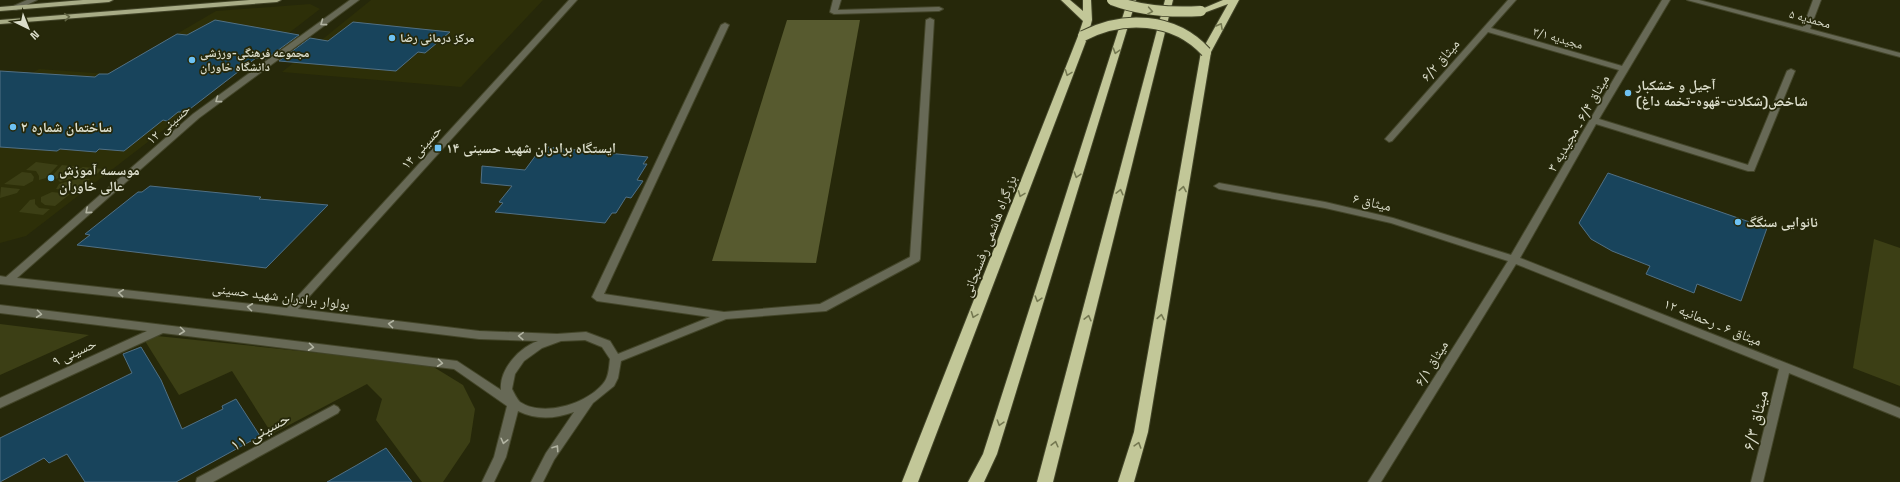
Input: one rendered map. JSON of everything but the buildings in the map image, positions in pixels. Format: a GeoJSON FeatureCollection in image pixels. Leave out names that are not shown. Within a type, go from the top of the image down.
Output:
{"type":"FeatureCollection","features":[{"type":"Feature","properties":{"kind":"highway"},"geometry":{"type":"LineString","coordinates":[[1065,0],[1088,20]]}},
{"type":"Feature","properties":{"kind":"highway","name":"بزرگراه هاشمی رفسنجانی"},"geometry":{"type":"LineString","coordinates":[[910,482],[1083,36],[1088,20],[1087,0]]}},
{"type":"Feature","properties":{"kind":"highway"},"geometry":{"type":"LineString","coordinates":[[1112,0],[1131,7],[1154,12],[1178,14],[1201,11],[1231,0]]}},
{"type":"Feature","properties":{"kind":"highway"},"geometry":{"type":"LineString","coordinates":[[976,482],[990,454],[1132,0]]}},
{"type":"Feature","properties":{"kind":"highway"},"geometry":{"type":"LineString","coordinates":[[1046,482],[1169,0]]}},
{"type":"Feature","properties":{"kind":"highway"},"geometry":{"type":"LineString","coordinates":[[1126,482],[1141,432],[1206,52],[1235,0]]}},
{"type":"Feature","properties":{"kind":"highway"},"geometry":{"type":"LineString","coordinates":[[1083,36],[1097,28],[1139,22],[1163,26],[1186,34],[1201,45],[1206,52]]}},
{"type":"Feature","properties":{"kind":"main road"},"geometry":{"type":"LineString","coordinates":[[0,9],[109,0]]}},
{"type":"Feature","properties":{"kind":"main road"},"geometry":{"type":"LineString","coordinates":[[0,22],[277,0]]}},
{"type":"Feature","properties":{"kind":"street"},"geometry":{"type":"LineString","coordinates":[[13,8],[33,0]]}},
{"type":"Feature","properties":{"kind":"street","name":"حسینی ۱۲"},"geometry":{"type":"LineString","coordinates":[[4,280],[196,116],[355,0]]}},
{"type":"Feature","properties":{"kind":"street","name":"حسینی ۱۴"},"geometry":{"type":"LineString","coordinates":[[289,312],[573,0]]}},
{"type":"Feature","properties":{"kind":"street"},"geometry":{"type":"LineString","coordinates":[[837,0],[834,12],[939,9]]}},
{"type":"Feature","properties":{"kind":"street","name":"میثاق ۶/۲"},"geometry":{"type":"LineString","coordinates":[[1389,139],[1512,0]]}},
{"type":"Feature","properties":{"kind":"street","name":"میثاق ۶/۴ ـ مجیدیه ۳"},"geometry":{"type":"LineString","coordinates":[[1514,259],[1624,69],[1666,0]]}},
{"type":"Feature","properties":{"kind":"street","name":"محمدیه ۵"},"geometry":{"type":"LineString","coordinates":[[1691,0],[1900,55]]}},
{"type":"Feature","properties":{"kind":"street"},"geometry":{"type":"LineString","coordinates":[[1806,30],[1817,0]]}},
{"type":"Feature","properties":{"kind":"street"},"geometry":{"type":"LineString","coordinates":[[725,25],[597,297],[725,315],[822,308],[915,260],[930,20]]}},
{"type":"Feature","properties":{"kind":"street","name":"مجیدیه ۳/۱"},"geometry":{"type":"LineString","coordinates":[[1485,29],[1624,69]]}},
{"type":"Feature","properties":{"kind":"street"},"geometry":{"type":"LineString","coordinates":[[1595,121],[1751,169],[1791,71]]}},
{"type":"Feature","properties":{"kind":"street","name":"میثاق ۶"},"geometry":{"type":"LineString","coordinates":[[1219,186],[1325,206],[1393,221],[1514,259]]}},
{"type":"Feature","properties":{"kind":"street","name":"میثاق ۶ ـ رحمانیه ۱۲"},"geometry":{"type":"LineString","coordinates":[[1514,259],[1900,413]]}},
{"type":"Feature","properties":{"kind":"street","name":"میثاق ۶/۱"},"geometry":{"type":"LineString","coordinates":[[1374,482],[1514,259]]}},
{"type":"Feature","properties":{"kind":"street","name":"بولوار برادران شهید حسینی"},"geometry":{"type":"LineString","coordinates":[[4,280],[479,335],[560,337]]}},
{"type":"Feature","properties":{"kind":"street"},"geometry":{"type":"LineString","coordinates":[[0,309],[457,365],[514,403],[533,413],[560,413],[587,403]]}},
{"type":"Feature","properties":{"kind":"street"},"geometry":{"type":"LineString","coordinates":[[616,359],[725,315]]}},
{"type":"Feature","properties":{"kind":"street","name":"حسینی ۹"},"geometry":{"type":"LineString","coordinates":[[0,403],[160,329]]}},
{"type":"Feature","properties":{"kind":"street"},"geometry":{"type":"LineString","coordinates":[[488,482],[500,457],[514,403],[506,389],[508,373],[520,358],[538,345],[560,337],[586,336],[606,344],[616,359],[610,382],[587,403],[550,457],[537,482]]}},
{"type":"Feature","properties":{"kind":"street","name":"میثاق ۶/۳"},"geometry":{"type":"LineString","coordinates":[[1757,482],[1785,367]]}},
{"type":"Feature","properties":{"kind":"street","name":"حسینی ۱۱"},"geometry":{"type":"LineString","coordinates":[[202,482],[334,410]]}},
{"type":"Feature","properties":{"kind":"street"},"geometry":{"type":"LineString","coordinates":[[902,482],[930,429]]}},
{"type":"Feature","properties":{"kind":"shaded area"},"geometry":{"type":"Polygon","coordinates":[[[371,0],[543,0],[461,87],[282,72],[371,0]]]}},
{"type":"Feature","properties":{"kind":"shaded area","name":"موسسه آموزش عالی خاوران"},"geometry":{"type":"Polygon","coordinates":[[[310,4],[320,9],[26,236],[0,243],[0,91],[39,69],[108,74],[216,11],[310,4]]]}},
{"type":"Feature","properties":{"kind":"shaded area"},"geometry":{"type":"Polygon","coordinates":[[[787,20],[860,20],[816,263],[712,261],[787,20]]]}},
{"type":"Feature","properties":{"kind":"shaded area"},"geometry":{"type":"Polygon","coordinates":[[[36,162],[58,165],[46,178],[39,180],[39,176],[36,171],[26,170],[36,162]]]}},
{"type":"Feature","properties":{"kind":"shaded area"},"geometry":{"type":"Polygon","coordinates":[[[62,165],[80,167],[56,179],[50,178],[62,165]]]}},
{"type":"Feature","properties":{"kind":"shaded area"},"geometry":{"type":"Polygon","coordinates":[[[83,167],[103,169],[94,176],[80,176],[60,182],[58,180],[83,167]]]}},
{"type":"Feature","properties":{"kind":"shaded area"},"geometry":{"type":"Polygon","coordinates":[[[22,172],[31,173],[34,177],[33,181],[24,186],[4,184],[22,172]]]}},
{"type":"Feature","properties":{"kind":"shaded area"},"geometry":{"type":"Polygon","coordinates":[[[77,179],[90,179],[74,191],[56,189],[59,184],[77,179]]]}},
{"type":"Feature","properties":{"kind":"shaded area"},"geometry":{"type":"Polygon","coordinates":[[[1,187],[20,189],[17,193],[0,198],[1,187]]]}},
{"type":"Feature","properties":{"kind":"shaded area"},"geometry":{"type":"Polygon","coordinates":[[[52,192],[70,194],[55,206],[45,205],[41,202],[41,197],[52,192]]]}},
{"type":"Feature","properties":{"kind":"shaded area"},"geometry":{"type":"Polygon","coordinates":[[[35,199],[35,204],[39,208],[50,209],[43,215],[19,212],[30,200],[35,199]]]}},
{"type":"Feature","properties":{"kind":"shaded area"},"geometry":{"type":"Polygon","coordinates":[[[1874,239],[1900,248],[1900,386],[1853,368],[1874,239]]]}},
{"type":"Feature","properties":{"kind":"shaded area"},"geometry":{"type":"Polygon","coordinates":[[[0,324],[89,335],[0,375],[0,324]]]}},
{"type":"Feature","properties":{"kind":"shaded area"},"geometry":{"type":"Polygon","coordinates":[[[157,336],[432,366],[463,385],[475,409],[470,442],[443,482],[422,482],[376,420],[382,399],[367,384],[272,434],[232,371],[179,395],[145,341],[157,336]]]}},
{"type":"Feature","properties":{"kind":"place","name":"مرکز درمانی رضا"},"geometry":{"type":"Point","coordinates":[392,38]}},
{"type":"Feature","properties":{"kind":"place","name":"مجموعه فرهنگی-ورزشی دانشگاه خاوران"},"geometry":{"type":"Point","coordinates":[192,60]}},
{"type":"Feature","properties":{"kind":"place","name":"آجیل و خشکبار شاخص(شکلات-قهوه-تخمه داغ)"},"geometry":{"type":"Point","coordinates":[1628,93]}},
{"type":"Feature","properties":{"kind":"place","name":"ساختمان شماره ۲"},"geometry":{"type":"Point","coordinates":[13,127]}},
{"type":"Feature","properties":{"kind":"place","name":"ایستگاه برادران شهید حسینی ۱۴"},"geometry":{"type":"Point","coordinates":[438,148]}},
{"type":"Feature","properties":{"kind":"place","name":"موسسه آموزش عالی خاوران"},"geometry":{"type":"Point","coordinates":[51,178]}},
{"type":"Feature","properties":{"kind":"place","name":"نانوایی سنگگ"},"geometry":{"type":"Point","coordinates":[1738,222]}}]}
